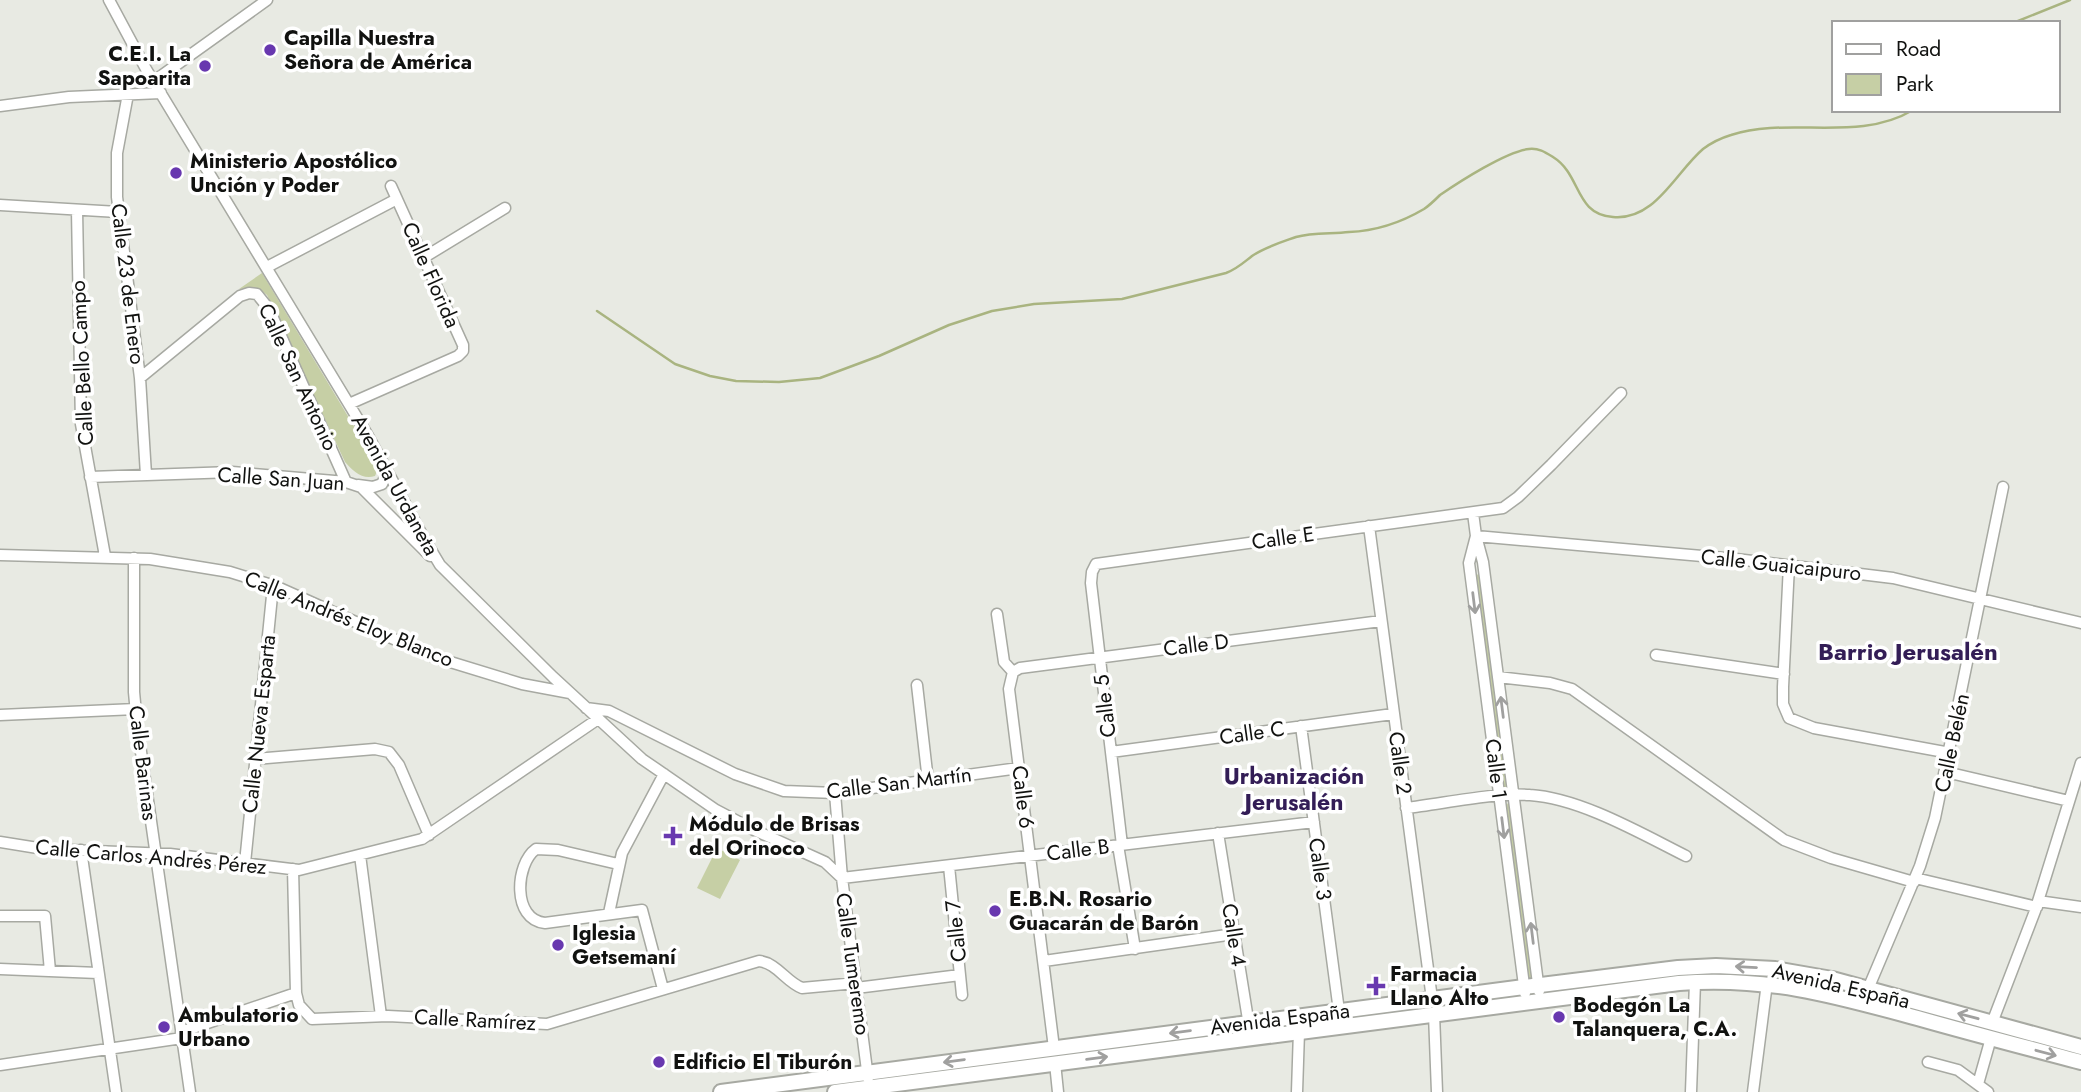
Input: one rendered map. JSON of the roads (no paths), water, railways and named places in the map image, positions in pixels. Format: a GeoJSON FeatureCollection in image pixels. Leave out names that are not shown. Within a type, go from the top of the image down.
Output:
{"type":"FeatureCollection","features":[{"type":"Feature","properties":{"kind":"main road","name":"Avenida España"},"geometry":{"type":"LineString","coordinates":[[1250,1030],[1299,1031],[1678,968],[1716,966],[1789,971],[1868,989],[2081,1062]]}},
{"type":"Feature","properties":{"kind":"main road","name":"Avenida España"},"geometry":{"type":"LineString","coordinates":[[1532,994],[1695,982],[1766,983],[1828,993],[1992,1031],[2081,1047]]}},
{"type":"Feature","properties":{"kind":"main road","name":"Avenida España"},"geometry":{"type":"LineString","coordinates":[[835,1092],[869,1084],[1054,1056],[1250,1030],[1339,1011],[1433,1007]]}},
{"type":"Feature","properties":{"kind":"main road","name":"Avenida España"},"geometry":{"type":"LineString","coordinates":[[722,1092],[869,1084]]}},
{"type":"Feature","properties":{"kind":"street","name":"Avenida Urdaneta"},"geometry":{"type":"LineString","coordinates":[[108,0],[161,93],[349,404],[440,565],[570,693],[635,752],[725,816],[825,862],[842,878]]}},
{"type":"Feature","properties":{"kind":"street"},"geometry":{"type":"LineString","coordinates":[[154,81],[266,0]]}},
{"type":"Feature","properties":{"kind":"street"},"geometry":{"type":"LineString","coordinates":[[0,106],[52,99],[161,93]]}},
{"type":"Feature","properties":{"kind":"street","name":"Calle 23 de Enero"},"geometry":{"type":"LineString","coordinates":[[128,94],[117,153],[118,212],[140,378],[146,475]]}},
{"type":"Feature","properties":{"kind":"street","name":"Calle Florida"},"geometry":{"type":"LineString","coordinates":[[349,404],[458,356],[463,351],[463,345],[391,186]]}},
{"type":"Feature","properties":{"kind":"street","name":"Calle Florida"},"geometry":{"type":"LineString","coordinates":[[267,267],[397,199]]}},
{"type":"Feature","properties":{"kind":"street"},"geometry":{"type":"LineString","coordinates":[[0,205],[118,212]]}},
{"type":"Feature","properties":{"kind":"street"},"geometry":{"type":"LineString","coordinates":[[423,258],[505,208]]}},
{"type":"Feature","properties":{"kind":"street","name":"Calle Bello Campo"},"geometry":{"type":"LineString","coordinates":[[77,210],[81,424],[105,556]]}},
{"type":"Feature","properties":{"kind":"street","name":"Calle San Antonio"},"geometry":{"type":"LineString","coordinates":[[140,378],[240,296],[257,294],[269,309],[346,482]]}},
{"type":"Feature","properties":{"kind":"street","name":"Calle E"},"geometry":{"type":"LineString","coordinates":[[1094,567],[1103,562],[1503,508],[1551,465],[1621,393]]}},
{"type":"Feature","properties":{"kind":"street"},"geometry":{"type":"LineString","coordinates":[[358,485],[373,487],[382,484],[385,468]]}},
{"type":"Feature","properties":{"kind":"street","name":"Calle San Juan"},"geometry":{"type":"LineString","coordinates":[[89,477],[232,472],[358,485],[440,565]]}},
{"type":"Feature","properties":{"kind":"street","name":"Calle Belén"},"geometry":{"type":"LineString","coordinates":[[1868,989],[1915,880],[1935,818],[2003,487]]}},
{"type":"Feature","properties":{"kind":"street","name":"Calle 1"},"geometry":{"type":"LineString","coordinates":[[1473,513],[1483,562],[1514,795],[1532,994]]}},
{"type":"Feature","properties":{"kind":"street","name":"Calle 2"},"geometry":{"type":"LineString","coordinates":[[1369,526],[1433,1007],[1437,1092]]}},
{"type":"Feature","properties":{"kind":"street","name":"Calle 1"},"geometry":{"type":"LineString","coordinates":[[1476,536],[1469,563],[1499,797],[1532,994]]}},
{"type":"Feature","properties":{"kind":"street","name":"Calle Guaicaipuro"},"geometry":{"type":"LineString","coordinates":[[1476,536],[1789,565],[1916,582],[1981,601],[2081,623]]}},
{"type":"Feature","properties":{"kind":"street","name":"Calle Andrés Eloy Blanco"},"geometry":{"type":"LineString","coordinates":[[0,555],[105,556],[207,567],[272,586],[424,653],[522,684],[570,693]]}},
{"type":"Feature","properties":{"kind":"street","name":"Calle Barinas"},"geometry":{"type":"LineString","coordinates":[[134,558],[136,709],[190,1092]]}},
{"type":"Feature","properties":{"kind":"street"},"geometry":{"type":"LineString","coordinates":[[1789,565],[1783,704],[1786,713],[1795,722],[1814,728],[1950,754]]}},
{"type":"Feature","properties":{"kind":"street","name":"Calle 5"},"geometry":{"type":"LineString","coordinates":[[1094,567],[1091,583],[1120,845],[1135,949]]}},
{"type":"Feature","properties":{"kind":"street","name":"Calle Nueva Esparta"},"geometry":{"type":"LineString","coordinates":[[245,863],[272,586]]}},
{"type":"Feature","properties":{"kind":"street"},"geometry":{"type":"LineString","coordinates":[[997,614],[1004,662],[1013,672]]}},
{"type":"Feature","properties":{"kind":"street","name":"Calle D"},"geometry":{"type":"LineString","coordinates":[[1013,672],[1020,668],[1381,621]]}},
{"type":"Feature","properties":{"kind":"street"},"geometry":{"type":"LineString","coordinates":[[1656,655],[1784,674]]}},
{"type":"Feature","properties":{"kind":"street","name":"Calle 6"},"geometry":{"type":"LineString","coordinates":[[1013,672],[1009,689],[1054,1056]]}},
{"type":"Feature","properties":{"kind":"street"},"geometry":{"type":"LineString","coordinates":[[1498,677],[1550,683],[1572,689],[1784,840],[1831,858],[1915,880],[2038,904],[2081,907]]}},
{"type":"Feature","properties":{"kind":"street"},"geometry":{"type":"LineString","coordinates":[[917,685],[928,781]]}},
{"type":"Feature","properties":{"kind":"street","name":"Calle San Martín"},"geometry":{"type":"LineString","coordinates":[[586,708],[609,711],[756,783],[783,791],[835,793],[1019,768]]}},
{"type":"Feature","properties":{"kind":"street"},"geometry":{"type":"LineString","coordinates":[[0,716],[136,709]]}},
{"type":"Feature","properties":{"kind":"street","name":"Calle C"},"geometry":{"type":"LineString","coordinates":[[1111,752],[1393,714]]}},
{"type":"Feature","properties":{"kind":"street","name":"Calle Carlos Andrés Pérez"},"geometry":{"type":"LineString","coordinates":[[0,842],[44,849],[155,853],[299,870],[411,843],[429,835],[598,719]]}},
{"type":"Feature","properties":{"kind":"street","name":"Calle 3"},"geometry":{"type":"LineString","coordinates":[[1301,726],[1339,1011]]}},
{"type":"Feature","properties":{"kind":"street"},"geometry":{"type":"LineString","coordinates":[[255,759],[359,749],[386,750],[399,765],[429,835]]}},
{"type":"Feature","properties":{"kind":"street"},"geometry":{"type":"LineString","coordinates":[[1978,1084],[1992,1031],[2038,904],[2081,763]]}},
{"type":"Feature","properties":{"kind":"street"},"geometry":{"type":"LineString","coordinates":[[1946,772],[2069,801]]}},
{"type":"Feature","properties":{"kind":"street"},"geometry":{"type":"LineString","coordinates":[[609,914],[618,864],[637,822],[664,774]]}},
{"type":"Feature","properties":{"kind":"street","name":"Calle Tumeremo"},"geometry":{"type":"LineString","coordinates":[[835,793],[842,878],[869,1084]]}},
{"type":"Feature","properties":{"kind":"street"},"geometry":{"type":"LineString","coordinates":[[1406,808],[1514,795],[1539,796],[1629,827],[1686,856]]}},
{"type":"Feature","properties":{"kind":"street","name":"Calle B"},"geometry":{"type":"LineString","coordinates":[[842,878],[1314,822]]}},
{"type":"Feature","properties":{"kind":"street","name":"Calle 4"},"geometry":{"type":"LineString","coordinates":[[1218,833],[1250,1030]]}},
{"type":"Feature","properties":{"kind":"street"},"geometry":{"type":"LineString","coordinates":[[618,864],[538,848],[532,852],[522,875],[523,905],[528,915],[537,922],[545,923],[642,911],[663,989]]}},
{"type":"Feature","properties":{"kind":"street"},"geometry":{"type":"LineString","coordinates":[[81,850],[116,1092]]}},
{"type":"Feature","properties":{"kind":"street"},"geometry":{"type":"LineString","coordinates":[[360,855],[381,1016]]}},
{"type":"Feature","properties":{"kind":"street","name":"Calle 7"},"geometry":{"type":"LineString","coordinates":[[949,866],[962,996]]}},
{"type":"Feature","properties":{"kind":"street"},"geometry":{"type":"LineString","coordinates":[[0,1065],[110,1049],[182,1035],[296,993],[293,869]]}},
{"type":"Feature","properties":{"kind":"street"},"geometry":{"type":"LineString","coordinates":[[0,916],[45,916],[50,971]]}},
{"type":"Feature","properties":{"kind":"street"},"geometry":{"type":"LineString","coordinates":[[1044,961],[1234,934]]}},
{"type":"Feature","properties":{"kind":"street","name":"Calle Ramírez"},"geometry":{"type":"LineString","coordinates":[[296,993],[299,1005],[312,1019],[381,1016],[547,1024],[763,961],[802,988],[856,985]]}},
{"type":"Feature","properties":{"kind":"street"},"geometry":{"type":"LineString","coordinates":[[0,970],[98,973]]}},
{"type":"Feature","properties":{"kind":"street"},"geometry":{"type":"LineString","coordinates":[[856,985],[960,975]]}},
{"type":"Feature","properties":{"kind":"street"},"geometry":{"type":"LineString","coordinates":[[1691,1092],[1695,982]]}},
{"type":"Feature","properties":{"kind":"street"},"geometry":{"type":"LineString","coordinates":[[1753,1092],[1766,983]]}},
{"type":"Feature","properties":{"kind":"street"},"geometry":{"type":"LineString","coordinates":[[1297,1092],[1299,1031]]}},
{"type":"Feature","properties":{"kind":"street"},"geometry":{"type":"LineString","coordinates":[[1054,1056],[1058,1092]]}},
{"type":"Feature","properties":{"kind":"street"},"geometry":{"type":"LineString","coordinates":[[1928,1062],[1958,1070],[1988,1092]]}},
{"type":"Feature","properties":{"kind":"waterway"},"geometry":{"type":"LineString","coordinates":[[2018,21],[2070,0]]}},
{"type":"Feature","properties":{"kind":"waterway"},"geometry":{"type":"LineString","coordinates":[[597,311],[675,364],[710,376],[736,381],[779,382],[820,378],[949,325],[992,311],[1034,304],[1122,299],[1226,273],[1262,250],[1296,237],[1369,230],[1388,225],[1424,209],[1471,175],[1520,151],[1536,149],[1553,157],[1569,174],[1591,209],[1613,217],[1628,216],[1653,204],[1703,149],[1727,136],[1776,128],[1870,125],[1892,120],[1909,112]]}},
{"type":"Feature","properties":{"kind":"place","name":"Capilla Nuestra Señora de América"},"geometry":{"type":"Point","coordinates":[270,50]}},
{"type":"Feature","properties":{"kind":"place","name":"C.E.I. La Sapoarita"},"geometry":{"type":"Point","coordinates":[205,66]}},
{"type":"Feature","properties":{"kind":"place","name":"Ministerio Apostólico Unción y Poder"},"geometry":{"type":"Point","coordinates":[176,173]}},
{"type":"Feature","properties":{"kind":"place","name":"Módulo de Brisas del Orinoco"},"geometry":{"type":"Point","coordinates":[673,836]}},
{"type":"Feature","properties":{"kind":"place","name":"E.B.N. Rosario Guacarán de Barón"},"geometry":{"type":"Point","coordinates":[995,911]}},
{"type":"Feature","properties":{"kind":"place","name":"Iglesia Getsemaní"},"geometry":{"type":"Point","coordinates":[558,945]}},
{"type":"Feature","properties":{"kind":"place","name":"Farmacia Llano Alto"},"geometry":{"type":"Point","coordinates":[1376,986]}},
{"type":"Feature","properties":{"kind":"place","name":"Bodegón La Talanquera, C.A."},"geometry":{"type":"Point","coordinates":[1559,1017]}},
{"type":"Feature","properties":{"kind":"place","name":"Ambulatorio Urbano"},"geometry":{"type":"Point","coordinates":[164,1027]}},
{"type":"Feature","properties":{"kind":"place","name":"Edificio El Tiburón"},"geometry":{"type":"Point","coordinates":[659,1062]}},
{"type":"Feature","properties":{"kind":"district","name":"Barrio Jerusalén"},"geometry":{"type":"Point","coordinates":[1908,651]}},
{"type":"Feature","properties":{"kind":"district","name":"Urbanización Jerusalén"},"geometry":{"type":"Point","coordinates":[1294,789]}}]}
